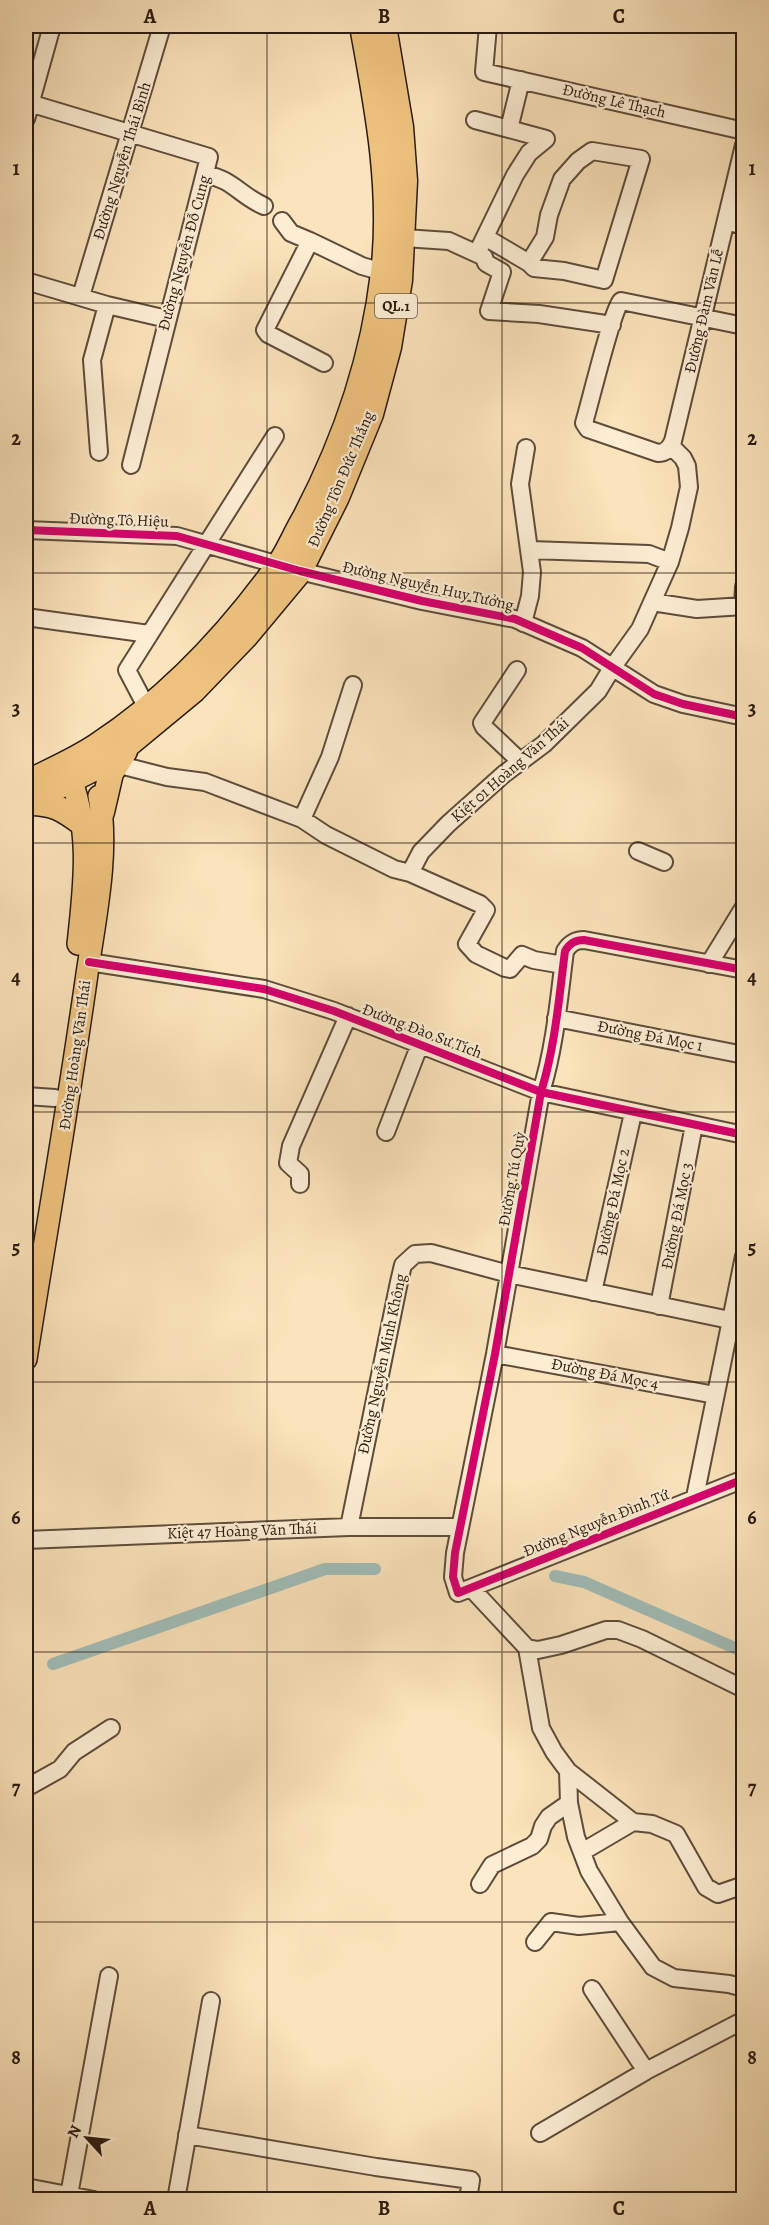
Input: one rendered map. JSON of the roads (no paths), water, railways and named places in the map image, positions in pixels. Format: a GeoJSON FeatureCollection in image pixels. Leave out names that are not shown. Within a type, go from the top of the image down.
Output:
{"type":"FeatureCollection","features":[{"type":"Feature","properties":{"kind":"highway","name":"Đường Tôn Đức Thắng"},"geometry":{"type":"LineString","coordinates":[[26,783],[77,767],[107,762],[194,690],[245,637],[340,489],[361,411],[395,317],[404,237],[405,181],[401,126],[379,26]]}},
{"type":"Feature","properties":{"kind":"highway","name":"Đường Tôn Đức Thắng"},"geometry":{"type":"LineString","coordinates":[[361,411],[384,272],[385,195],[379,26]]}},
{"type":"Feature","properties":{"kind":"highway","name":"Đường Tôn Đức Thắng"},"geometry":{"type":"LineString","coordinates":[[26,803],[77,767],[98,746],[182,678],[290,568]]}},
{"type":"Feature","properties":{"kind":"highway"},"geometry":{"type":"LineString","coordinates":[[26,803],[43,803],[93,818],[111,773],[132,742]]}},
{"type":"Feature","properties":{"kind":"main road","name":"Đường Hoàng Văn Thái"},"geometry":{"type":"LineString","coordinates":[[26,1274],[76,959],[97,784],[77,767]]}},
{"type":"Feature","properties":{"kind":"main road","name":"Đường Hoàng Văn Thái"},"geometry":{"type":"LineString","coordinates":[[26,1359],[69,1099],[101,884],[93,818]]}},
{"type":"Feature","properties":{"kind":"street"},"geometry":{"type":"LineString","coordinates":[[27,108],[52,26]]}},
{"type":"Feature","properties":{"kind":"street","name":"Đường Nguyễn Thái Bình"},"geometry":{"type":"LineString","coordinates":[[81,296],[162,26]]}},
{"type":"Feature","properties":{"kind":"street","name":"Đường Lê Thạch"},"geometry":{"type":"LineString","coordinates":[[488,26],[484,72],[744,131]]}},
{"type":"Feature","properties":{"kind":"street"},"geometry":{"type":"LineString","coordinates":[[508,129],[521,80]]}},
{"type":"Feature","properties":{"kind":"street","name":"Đường Nguyễn Đỗ Cung"},"geometry":{"type":"LineString","coordinates":[[27,108],[130,133],[209,157],[131,465]]}},
{"type":"Feature","properties":{"kind":"street"},"geometry":{"type":"LineString","coordinates":[[475,120],[546,139],[529,153],[515,176],[477,254]]}},
{"type":"Feature","properties":{"kind":"street","name":"Đường Đàm Văn Lễ"},"geometry":{"type":"LineString","coordinates":[[672,443],[744,145]]}},
{"type":"Feature","properties":{"kind":"street"},"geometry":{"type":"LineString","coordinates":[[485,237],[534,268],[564,271],[604,280],[640,159],[592,151],[578,161],[562,179],[549,215],[545,237],[529,263]]}},
{"type":"Feature","properties":{"kind":"street"},"geometry":{"type":"LineString","coordinates":[[205,174],[227,181],[247,197],[264,206]]}},
{"type":"Feature","properties":{"kind":"street"},"geometry":{"type":"LineString","coordinates":[[282,221],[291,233],[362,266],[384,272]]}},
{"type":"Feature","properties":{"kind":"street"},"geometry":{"type":"LineString","coordinates":[[726,221],[744,225]]}},
{"type":"Feature","properties":{"kind":"street"},"geometry":{"type":"LineString","coordinates":[[404,237],[449,242],[484,257],[486,263],[502,272],[489,311],[539,314],[612,325]]}},
{"type":"Feature","properties":{"kind":"street"},"geometry":{"type":"LineString","coordinates":[[310,242],[265,330],[268,334],[324,363]]}},
{"type":"Feature","properties":{"kind":"street"},"geometry":{"type":"LineString","coordinates":[[26,280],[107,305],[167,319]]}},
{"type":"Feature","properties":{"kind":"street"},"geometry":{"type":"LineString","coordinates":[[612,668],[640,629],[670,562],[689,487],[687,466],[672,443],[666,451],[658,453],[585,426],[618,304],[621,301],[744,326]]}},
{"type":"Feature","properties":{"kind":"street"},"geometry":{"type":"LineString","coordinates":[[99,452],[92,365],[107,305]]}},
{"type":"Feature","properties":{"kind":"street"},"geometry":{"type":"LineString","coordinates":[[147,708],[127,670],[275,436]]}},
{"type":"Feature","properties":{"kind":"street"},"geometry":{"type":"LineString","coordinates":[[523,623],[531,586],[530,550],[520,484],[526,448]]}},
{"type":"Feature","properties":{"kind":"street","name":"Đường Tô Hiệu"},"geometry":{"type":"LineString","coordinates":[[26,530],[177,536],[290,568]]}},
{"type":"Feature","properties":{"kind":"street"},"geometry":{"type":"LineString","coordinates":[[530,550],[649,554],[670,562]]}},
{"type":"Feature","properties":{"kind":"street","name":"Đường Nguyễn Huy Tưởng"},"geometry":{"type":"LineString","coordinates":[[290,568],[422,601],[515,619],[582,648],[641,687],[662,697],[699,708],[744,717]]}},
{"type":"Feature","properties":{"kind":"street"},"geometry":{"type":"LineString","coordinates":[[652,602],[697,609],[743,606],[744,587]]}},
{"type":"Feature","properties":{"kind":"street"},"geometry":{"type":"LineString","coordinates":[[26,617],[149,634]]}},
{"type":"Feature","properties":{"kind":"street","name":"Kiệt 01 Hoàng Văn Thái"},"geometry":{"type":"LineString","coordinates":[[410,873],[421,852],[448,824],[543,744],[598,691],[612,668]]}},
{"type":"Feature","properties":{"kind":"street"},"geometry":{"type":"LineString","coordinates":[[517,670],[482,723],[484,728],[507,747],[520,762]]}},
{"type":"Feature","properties":{"kind":"street"},"geometry":{"type":"LineString","coordinates":[[302,819],[330,757],[353,685]]}},
{"type":"Feature","properties":{"kind":"street"},"geometry":{"type":"LineString","coordinates":[[116,764],[167,777],[205,782],[302,819],[326,835],[394,868],[480,904],[486,910],[467,942],[471,950],[507,969],[522,955],[534,960],[563,965]]}},
{"type":"Feature","properties":{"kind":"street"},"geometry":{"type":"LineString","coordinates":[[638,851],[664,862]]}},
{"type":"Feature","properties":{"kind":"street"},"geometry":{"type":"LineString","coordinates":[[709,964],[744,907]]}},
{"type":"Feature","properties":{"kind":"street","name":"Đường Tú Quỳ"},"geometry":{"type":"LineString","coordinates":[[465,1591],[453,1577],[459,1527],[495,1354],[541,1092],[546,1076],[565,951],[569,944],[576,940],[584,940],[744,970]]}},
{"type":"Feature","properties":{"kind":"street","name":"Đường Đào Sư Tích"},"geometry":{"type":"LineString","coordinates":[[89,962],[264,989],[348,1017],[541,1092],[744,1135]]}},
{"type":"Feature","properties":{"kind":"street","name":"Đường Đào Sư Tích"},"geometry":{"type":"LineString","coordinates":[[300,1184],[300,1174],[291,1168],[288,1159],[301,1122],[348,1017]]}},
{"type":"Feature","properties":{"kind":"street","name":"Đường Đá Mọc 1"},"geometry":{"type":"LineString","coordinates":[[556,1018],[744,1054]]}},
{"type":"Feature","properties":{"kind":"street"},"geometry":{"type":"LineString","coordinates":[[386,1132],[420,1044]]}},
{"type":"Feature","properties":{"kind":"street"},"geometry":{"type":"LineString","coordinates":[[26,1096],[55,1098]]}},
{"type":"Feature","properties":{"kind":"street","name":"Đường Đá Mọc 2"},"geometry":{"type":"LineString","coordinates":[[594,1292],[633,1113]]}},
{"type":"Feature","properties":{"kind":"street","name":"Đường Đá Mọc 3"},"geometry":{"type":"LineString","coordinates":[[659,1306],[694,1125]]}},
{"type":"Feature","properties":{"kind":"street","name":"Đường Nguyễn Minh Không"},"geometry":{"type":"LineString","coordinates":[[349,1527],[403,1265],[415,1254],[431,1253],[509,1274],[737,1322]]}},
{"type":"Feature","properties":{"kind":"street"},"geometry":{"type":"LineString","coordinates":[[695,1497],[716,1395],[737,1322],[744,1256]]}},
{"type":"Feature","properties":{"kind":"street","name":"Đường Đá Mọc 4"},"geometry":{"type":"LineString","coordinates":[[495,1354],[716,1395]]}},
{"type":"Feature","properties":{"kind":"street","name":"Đường Nguyễn Đình Tứ"},"geometry":{"type":"LineString","coordinates":[[465,1591],[744,1479]]}},
{"type":"Feature","properties":{"kind":"street","name":"Kiệt 47 Hoàng Văn Thái"},"geometry":{"type":"LineString","coordinates":[[26,1540],[349,1527],[459,1527]]}},
{"type":"Feature","properties":{"kind":"street"},"geometry":{"type":"LineString","coordinates":[[465,1591],[527,1647],[538,1650],[606,1630],[618,1630],[642,1639],[744,1689]]}},
{"type":"Feature","properties":{"kind":"street"},"geometry":{"type":"LineString","coordinates":[[527,1647],[541,1728],[568,1771],[633,1822],[652,1824],[676,1834],[706,1887],[718,1894],[744,1885]]}},
{"type":"Feature","properties":{"kind":"street"},"geometry":{"type":"LineString","coordinates":[[26,1788],[60,1769],[74,1752],[111,1728]]}},
{"type":"Feature","properties":{"kind":"street"},"geometry":{"type":"LineString","coordinates":[[568,1771],[569,1803],[576,1837],[589,1871],[620,1922],[652,1967],[674,1978],[729,1984],[744,1988]]}},
{"type":"Feature","properties":{"kind":"street"},"geometry":{"type":"LineString","coordinates":[[480,1884],[492,1865],[532,1846],[539,1839],[549,1817],[569,1803]]}},
{"type":"Feature","properties":{"kind":"street"},"geometry":{"type":"LineString","coordinates":[[582,1852],[633,1822]]}},
{"type":"Feature","properties":{"kind":"street"},"geometry":{"type":"LineString","coordinates":[[535,1942],[551,1922],[579,1926],[620,1922]]}},
{"type":"Feature","properties":{"kind":"street"},"geometry":{"type":"LineString","coordinates":[[69,2195],[109,1976]]}},
{"type":"Feature","properties":{"kind":"street"},"geometry":{"type":"LineString","coordinates":[[592,1989],[646,2071]]}},
{"type":"Feature","properties":{"kind":"street"},"geometry":{"type":"LineString","coordinates":[[176,2199],[211,2001]]}},
{"type":"Feature","properties":{"kind":"street"},"geometry":{"type":"LineString","coordinates":[[540,2133],[646,2071],[744,2020]]}},
{"type":"Feature","properties":{"kind":"street"},"geometry":{"type":"LineString","coordinates":[[187,2135],[376,2167],[471,2180],[468,2199]]}},
{"type":"Feature","properties":{"kind":"street"},"geometry":{"type":"LineString","coordinates":[[26,2187],[94,2199]]}},
{"type":"Feature","properties":{"kind":"waterway"},"geometry":{"type":"LineString","coordinates":[[53,1664],[325,1569],[375,1569]]}},
{"type":"Feature","properties":{"kind":"waterway"},"geometry":{"type":"LineString","coordinates":[[555,1576],[584,1582],[744,1652]]}}]}
